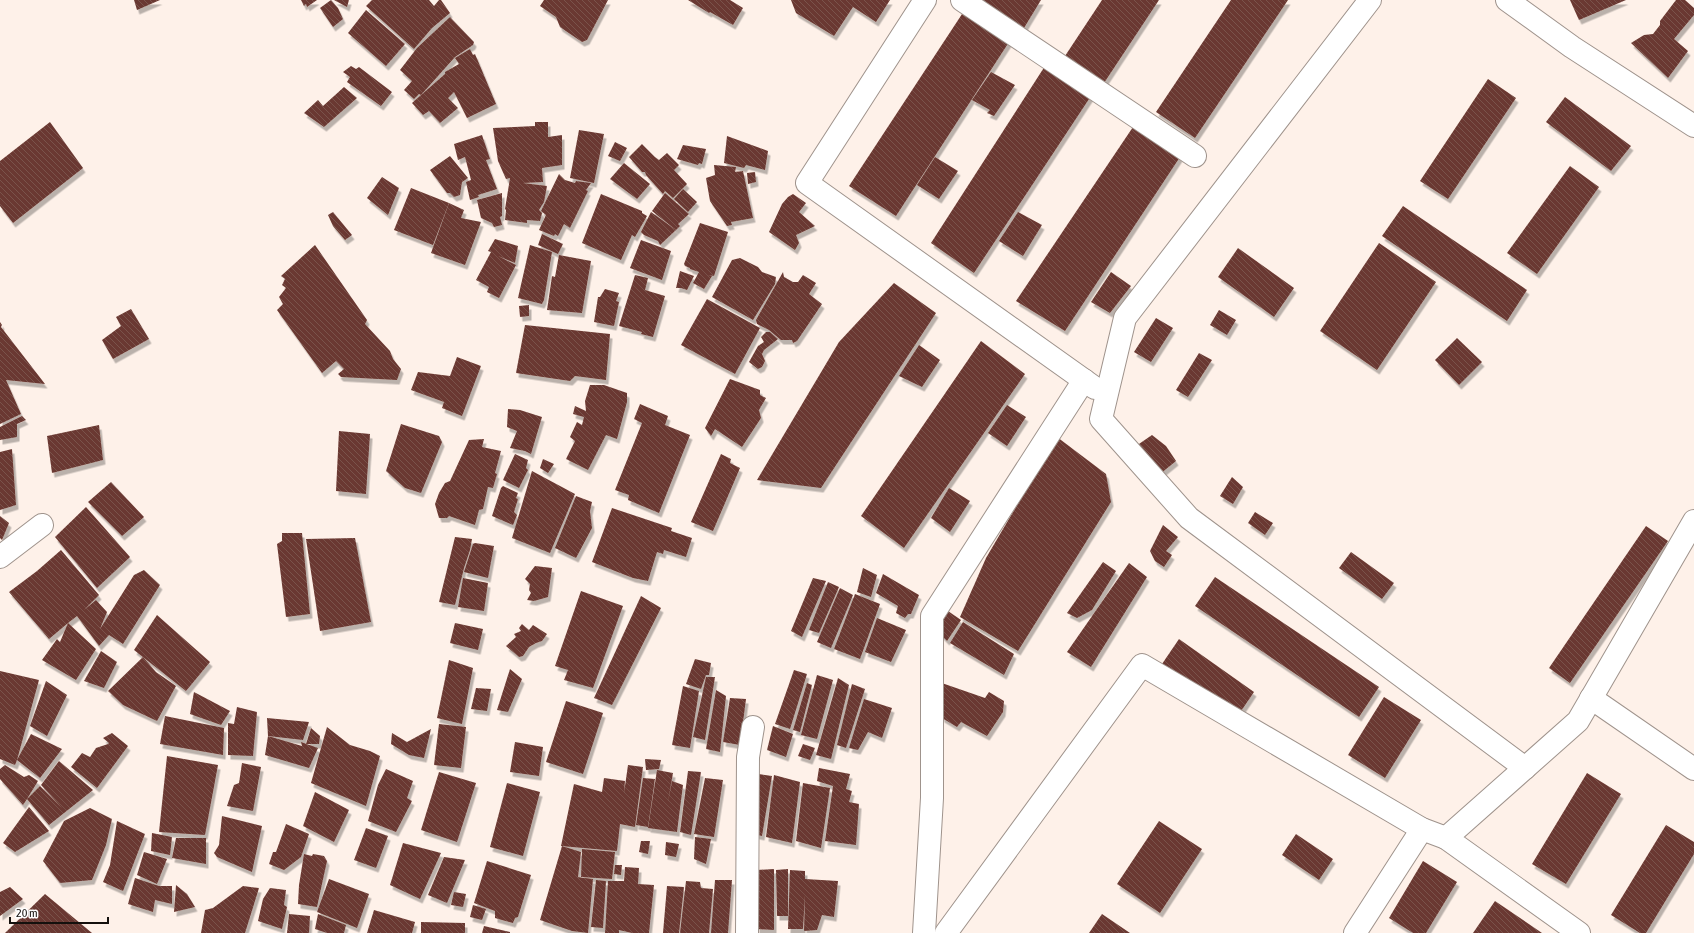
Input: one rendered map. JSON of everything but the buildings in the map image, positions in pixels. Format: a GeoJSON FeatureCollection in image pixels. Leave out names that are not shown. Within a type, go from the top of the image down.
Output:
{"type":"FeatureCollection","features":[{"type":"Feature","properties":{"kind":"street"},"geometry":{"type":"LineString","coordinates":[[924,0],[807,183],[1106,395]]}},
{"type":"Feature","properties":{"kind":"street"},"geometry":{"type":"LineString","coordinates":[[962,0],[1195,156]]}},
{"type":"Feature","properties":{"kind":"street"},"geometry":{"type":"LineString","coordinates":[[1370,0],[1124,318],[1101,419],[1189,518],[1525,768]]}},
{"type":"Feature","properties":{"kind":"street"},"geometry":{"type":"LineString","coordinates":[[1507,0],[1572,47],[1694,126]]}},
{"type":"Feature","properties":{"kind":"street"},"geometry":{"type":"LineString","coordinates":[[924,933],[932,798],[932,616],[1084,380]]}},
{"type":"Feature","properties":{"kind":"street"},"geometry":{"type":"LineString","coordinates":[[1446,838],[1578,721],[1694,521]]}},
{"type":"Feature","properties":{"kind":"street"},"geometry":{"type":"LineString","coordinates":[[0,557],[42,525]]}},
{"type":"Feature","properties":{"kind":"street"},"geometry":{"type":"LineString","coordinates":[[946,933],[1142,664],[1422,829],[1446,838],[1579,933]]}},
{"type":"Feature","properties":{"kind":"street"},"geometry":{"type":"LineString","coordinates":[[1591,698],[1694,769]]}},
{"type":"Feature","properties":{"kind":"street"},"geometry":{"type":"LineString","coordinates":[[747,933],[748,757],[753,727]]}},
{"type":"Feature","properties":{"kind":"street"},"geometry":{"type":"LineString","coordinates":[[1356,933],[1422,829]]}}]}
